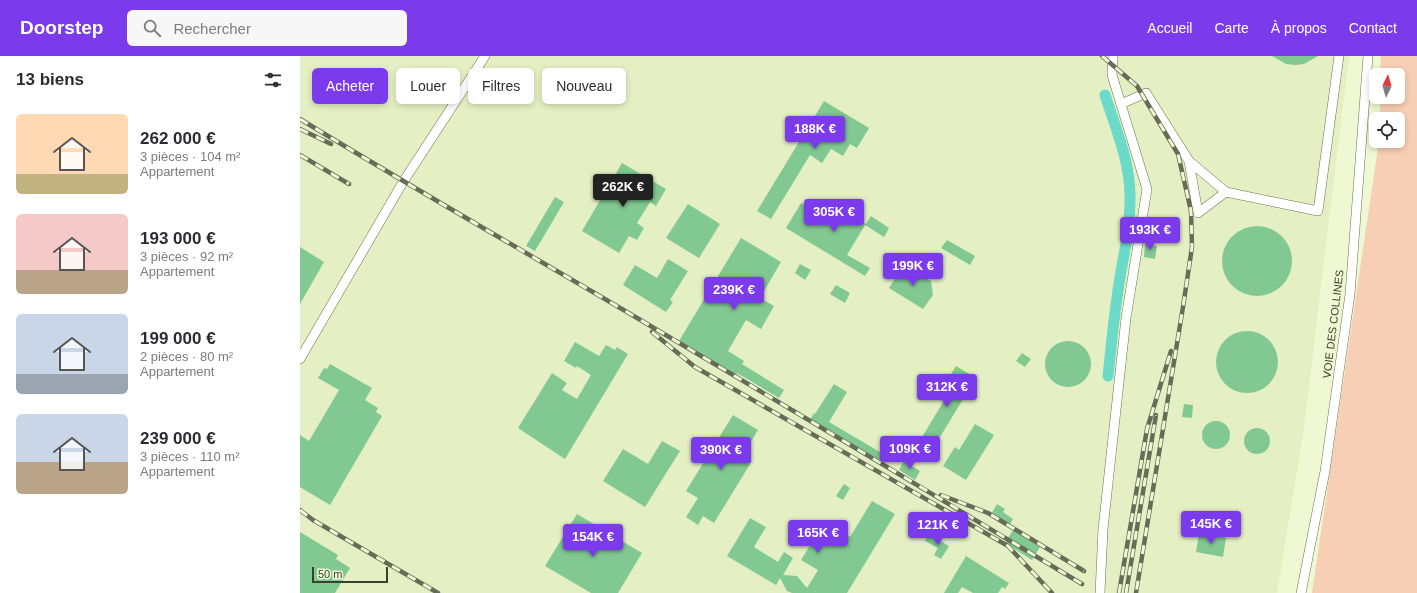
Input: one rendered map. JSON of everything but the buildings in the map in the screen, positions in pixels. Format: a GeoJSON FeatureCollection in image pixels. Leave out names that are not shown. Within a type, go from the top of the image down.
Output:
{"type":"FeatureCollection","features":[{"type":"Feature","properties":{"kind":"street"},"geometry":{"type":"LineString","coordinates":[[300,359],[403,182],[485,56]]}},
{"type":"Feature","properties":{"kind":"street"},"geometry":{"type":"LineString","coordinates":[[1100,593],[1103,529],[1126,318],[1147,189],[1112,75],[1113,56]]}},
{"type":"Feature","properties":{"kind":"street"},"geometry":{"type":"LineString","coordinates":[[1121,104],[1146,93],[1188,161],[1226,192],[1318,211],[1339,56]]}},
{"type":"Feature","properties":{"kind":"street","name":"VOIE DES COLLINES"},"geometry":{"type":"LineString","coordinates":[[1300,593],[1325,470],[1350,294],[1368,56]]}},
{"type":"Feature","properties":{"kind":"street"},"geometry":{"type":"LineString","coordinates":[[1188,161],[1198,213],[1226,192]]}},
{"type":"Feature","properties":{"kind":"shaded area"},"geometry":{"type":"Polygon","coordinates":[[[300,56],[1349,56],[1303,435],[1277,593],[300,593],[300,56]]]}},
{"type":"Feature","properties":{"kind":"shaded area"},"geometry":{"type":"Polygon","coordinates":[[[1381,56],[1417,56],[1417,593],[1312,593],[1378,148],[1405,148],[1405,112],[1380,112],[1380,104],[1405,104],[1405,68],[1380,68],[1381,56]]]}},
{"type":"Feature","properties":{"kind":"waterway"},"geometry":{"type":"LineString","coordinates":[[1105,95],[1125,157],[1128,170],[1130,195],[1129,221],[1119,285],[1108,376]]}},
{"type":"Feature","properties":{"kind":"railway"},"geometry":{"type":"LineString","coordinates":[[1102,56],[1137,86],[1178,154],[1191,211],[1192,247],[1136,593]]}},
{"type":"Feature","properties":{"kind":"railway"},"geometry":{"type":"LineString","coordinates":[[300,119],[627,312],[1082,584]]}},
{"type":"Feature","properties":{"kind":"railway"},"geometry":{"type":"LineString","coordinates":[[300,129],[331,144]]}},
{"type":"Feature","properties":{"kind":"railway"},"geometry":{"type":"LineString","coordinates":[[300,155],[349,184]]}},
{"type":"Feature","properties":{"kind":"railway"},"geometry":{"type":"LineString","coordinates":[[652,332],[695,367],[1008,546],[1052,593]]}},
{"type":"Feature","properties":{"kind":"railway"},"geometry":{"type":"LineString","coordinates":[[1119,593],[1147,429],[1171,351]]}},
{"type":"Feature","properties":{"kind":"railway"},"geometry":{"type":"LineString","coordinates":[[1126,593],[1156,415]]}},
{"type":"Feature","properties":{"kind":"railway"},"geometry":{"type":"LineString","coordinates":[[941,495],[988,513],[1084,571]]}},
{"type":"Feature","properties":{"kind":"railway"},"geometry":{"type":"LineString","coordinates":[[300,510],[313,520],[438,593]]}}]}
